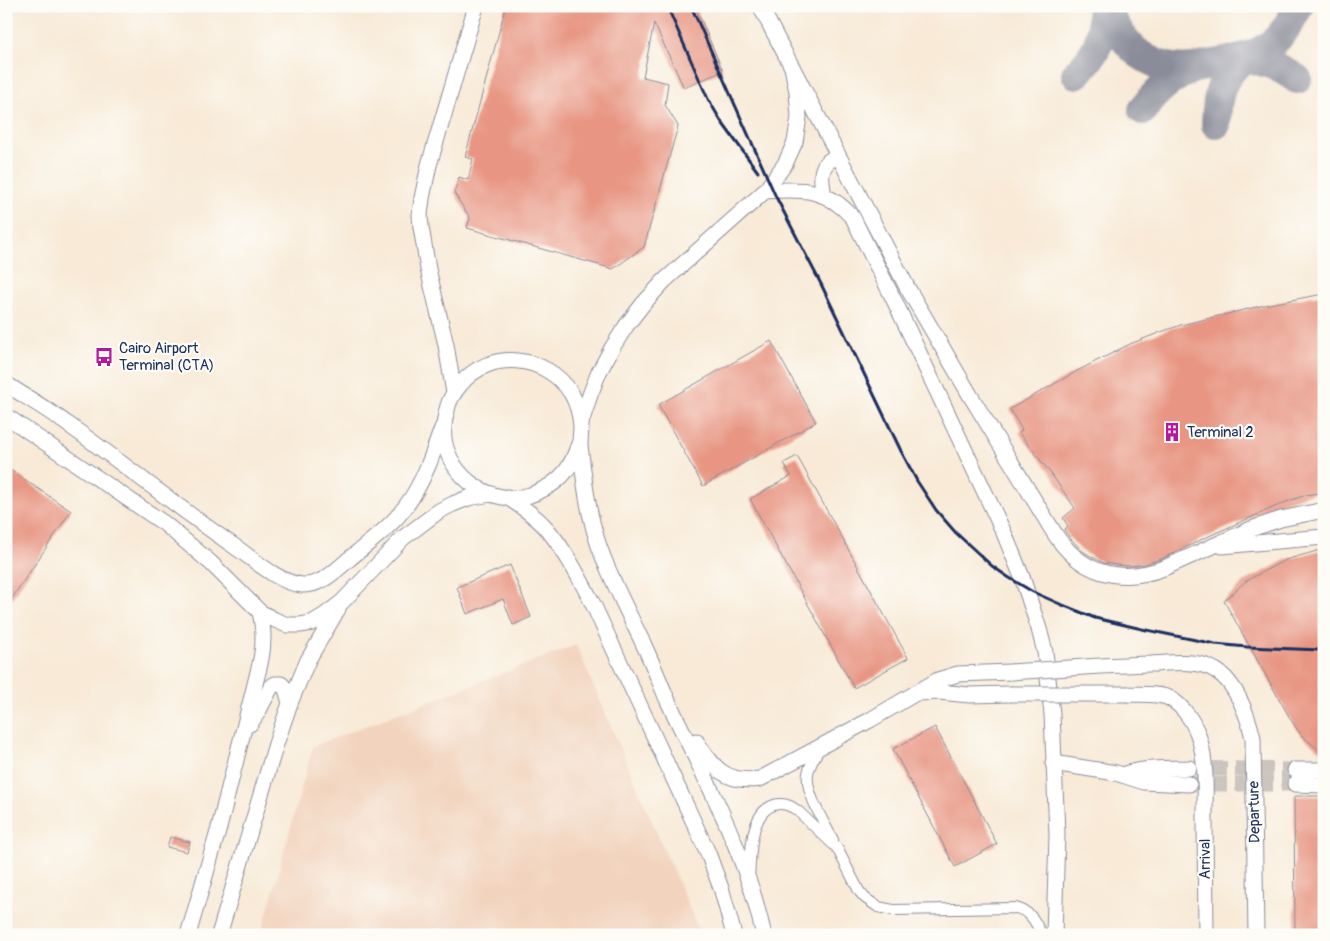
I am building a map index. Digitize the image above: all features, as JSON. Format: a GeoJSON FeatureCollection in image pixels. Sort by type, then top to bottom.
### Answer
{"type":"FeatureCollection","features":[{"type":"Feature","properties":{"kind":"main road"},"geometry":{"type":"LineString","coordinates":[[454,393],[446,345],[422,240],[420,215],[424,181],[476,6]]}},
{"type":"Feature","properties":{"kind":"main road"},"geometry":{"type":"LineString","coordinates":[[760,6],[907,287],[1010,462],[1066,550],[1084,564],[1105,573],[1128,576],[1150,573],[1251,529],[1281,519],[1324,510]]}},
{"type":"Feature","properties":{"kind":"main road"},"geometry":{"type":"LineString","coordinates":[[764,935],[749,880],[734,841],[600,550],[588,505],[580,441],[581,424],[590,395],[608,356],[642,304],[687,260],[766,191],[785,164],[795,142],[799,117],[798,98],[792,67]]}},
{"type":"Feature","properties":{"kind":"main road"},"geometry":{"type":"LineString","coordinates":[[824,195],[821,181],[822,170],[829,161],[838,156]]}},
{"type":"Feature","properties":{"kind":"main road"},"geometry":{"type":"LineString","coordinates":[[766,191],[812,191],[835,201],[853,218],[1012,552],[1039,629],[1045,652],[1052,714],[1057,834],[1054,935]]}},
{"type":"Feature","properties":{"kind":"main road"},"geometry":{"type":"LineString","coordinates":[[6,384],[66,423],[274,574],[292,583],[308,585],[329,576],[382,532],[406,506],[427,468],[449,402],[464,380],[476,370],[505,360],[521,360],[536,364],[550,371],[572,394],[581,424]]}},
{"type":"Feature","properties":{"kind":"main road"},"geometry":{"type":"LineString","coordinates":[[6,416],[165,524],[211,563],[260,612],[287,625],[300,626],[325,615],[342,602],[403,538],[430,517],[468,498],[491,494]]}},
{"type":"Feature","properties":{"kind":"main road"},"geometry":{"type":"LineString","coordinates":[[444,421],[444,440],[450,458],[460,474],[474,486],[491,494],[507,498],[522,506],[546,528],[571,564],[592,602],[708,854],[722,891],[734,935]]}},
{"type":"Feature","properties":{"kind":"main road"},"geometry":{"type":"LineString","coordinates":[[507,498],[524,497],[540,492],[554,483],[566,471],[575,457],[580,441]]}},
{"type":"Feature","properties":{"kind":"main road"},"geometry":{"type":"LineString","coordinates":[[1211,547],[1324,537]]}},
{"type":"Feature","properties":{"kind":"main road"},"geometry":{"type":"LineString","coordinates":[[219,935],[290,703],[308,660],[342,602]]}},
{"type":"Feature","properties":{"kind":"main road"},"geometry":{"type":"LineString","coordinates":[[188,935],[220,828],[262,652],[263,628],[260,612]]}},
{"type":"Feature","properties":{"kind":"main road","name":"Departure"},"geometry":{"type":"LineString","coordinates":[[676,718],[690,731],[708,760],[726,775],[738,780],[760,779],[928,685],[948,676],[1129,664],[1192,663],[1214,669],[1222,675],[1236,693],[1248,720],[1253,738],[1256,935]]}},
{"type":"Feature","properties":{"kind":"main road"},"geometry":{"type":"LineString","coordinates":[[244,730],[258,712],[271,687],[275,684],[281,684],[285,687],[290,703]]}},
{"type":"Feature","properties":{"kind":"main road","name":"Arrival"},"geometry":{"type":"LineString","coordinates":[[916,693],[940,692],[969,695],[1156,695],[1169,698],[1180,706],[1195,727],[1202,751],[1205,782],[1206,935]]}},
{"type":"Feature","properties":{"kind":"main road"},"geometry":{"type":"LineString","coordinates":[[1054,762],[1096,769],[1144,782],[1189,784]]}},
{"type":"Feature","properties":{"kind":"main road"},"geometry":{"type":"LineString","coordinates":[[1122,775],[1144,769],[1189,768]]}},
{"type":"Feature","properties":{"kind":"main road"},"geometry":{"type":"LineString","coordinates":[[1324,770],[1295,777],[1324,785]]}},
{"type":"Feature","properties":{"kind":"street"},"geometry":{"type":"LineString","coordinates":[[820,746],[808,773],[811,795],[859,891],[871,903],[878,907],[893,910],[1022,909],[1031,916],[1042,935]]}},
{"type":"Feature","properties":{"kind":"street"},"geometry":{"type":"LineString","coordinates":[[749,880],[755,826],[764,810],[770,806],[781,804],[793,807],[837,848]]}},
{"type":"Feature","properties":{"kind":"shaded area"},"geometry":{"type":"Polygon","coordinates":[[[576,645],[701,935],[261,935],[313,746],[576,645]]]}},
{"type":"Feature","properties":{"kind":"building"},"geometry":{"type":"Polygon","coordinates":[[[506,6],[695,6],[723,71],[684,88],[654,23],[643,77],[668,83],[665,105],[678,126],[644,247],[613,269],[467,228],[470,218],[454,193],[459,177],[468,180],[473,159],[465,157],[506,6]]]}},
{"type":"Feature","properties":{"kind":"building","name":"Terminal 2"},"geometry":{"type":"Polygon","coordinates":[[[1324,294],[1324,492],[1306,495],[1286,502],[1161,559],[1145,564],[1130,566],[1104,563],[1081,550],[1064,530],[1068,526],[1063,518],[1075,508],[1019,433],[1022,430],[1010,409],[1077,371],[1130,344],[1161,332],[1181,325],[1269,304],[1324,294]]]}},
{"type":"Feature","properties":{"kind":"building"},"geometry":{"type":"Polygon","coordinates":[[[771,341],[816,422],[703,486],[658,405],[771,341]]]}},
{"type":"Feature","properties":{"kind":"building"},"geometry":{"type":"Polygon","coordinates":[[[797,456],[908,658],[854,688],[750,499],[791,476],[784,463],[797,456]]]}},
{"type":"Feature","properties":{"kind":"building"},"geometry":{"type":"Polygon","coordinates":[[[6,467],[71,511],[6,607],[6,467]]]}},
{"type":"Feature","properties":{"kind":"building"},"geometry":{"type":"Polygon","coordinates":[[[1324,549],[1324,754],[1301,735],[1291,720],[1224,601],[1246,581],[1285,560],[1324,549]]]}},
{"type":"Feature","properties":{"kind":"building"},"geometry":{"type":"Polygon","coordinates":[[[510,565],[531,617],[513,625],[503,599],[467,614],[457,587],[510,565]]]}},
{"type":"Feature","properties":{"kind":"building"},"geometry":{"type":"Polygon","coordinates":[[[935,727],[997,844],[955,867],[893,749],[935,727]]]}},
{"type":"Feature","properties":{"kind":"building"},"geometry":{"type":"Polygon","coordinates":[[[1294,796],[1324,796],[1324,935],[1295,935],[1294,796]]]}},
{"type":"Feature","properties":{"kind":"building"},"geometry":{"type":"Polygon","coordinates":[[[170,837],[190,842],[187,852],[167,847],[170,837]]]}},
{"type":"Feature","properties":{"kind":"taxiway"},"geometry":{"type":"LineString","coordinates":[[1076,74],[1089,59],[1098,44],[1102,26],[1101,6]]}},
{"type":"Feature","properties":{"kind":"taxiway"},"geometry":{"type":"LineString","coordinates":[[1105,6],[1121,34],[1133,49],[1156,63],[1183,69],[1198,68],[1234,60],[1269,46],[1283,32],[1299,6]]}},
{"type":"Feature","properties":{"kind":"taxiway"},"geometry":{"type":"LineString","coordinates":[[1216,124],[1217,104],[1221,87],[1236,65],[1244,58],[1259,60],[1272,65],[1297,79]]}},
{"type":"Feature","properties":{"kind":"taxiway"},"geometry":{"type":"LineString","coordinates":[[1143,110],[1164,86],[1192,69]]}},
{"type":"Feature","properties":{"kind":"tunnel"},"geometry":{"type":"LineString","coordinates":[[1189,768],[1295,770]]}},
{"type":"Feature","properties":{"kind":"tunnel"},"geometry":{"type":"LineString","coordinates":[[1189,784],[1295,784]]}},
{"type":"Feature","properties":{"kind":"railway"},"geometry":{"type":"LineString","coordinates":[[667,6],[708,99],[721,121],[758,172]]}},
{"type":"Feature","properties":{"kind":"railway"},"geometry":{"type":"LineString","coordinates":[[691,6],[776,197],[821,284],[901,451],[917,481],[936,510],[956,533],[992,566],[1008,577],[1033,592],[1095,618],[1215,644],[1321,650]]}},
{"type":"Feature","properties":{"kind":"place","name":"Cairo Airport Terminal (CTA)"},"geometry":{"type":"Point","coordinates":[104,357]}},
{"type":"Feature","properties":{"kind":"place","name":"Terminal 2"},"geometry":{"type":"Point","coordinates":[1172,432]}}]}
